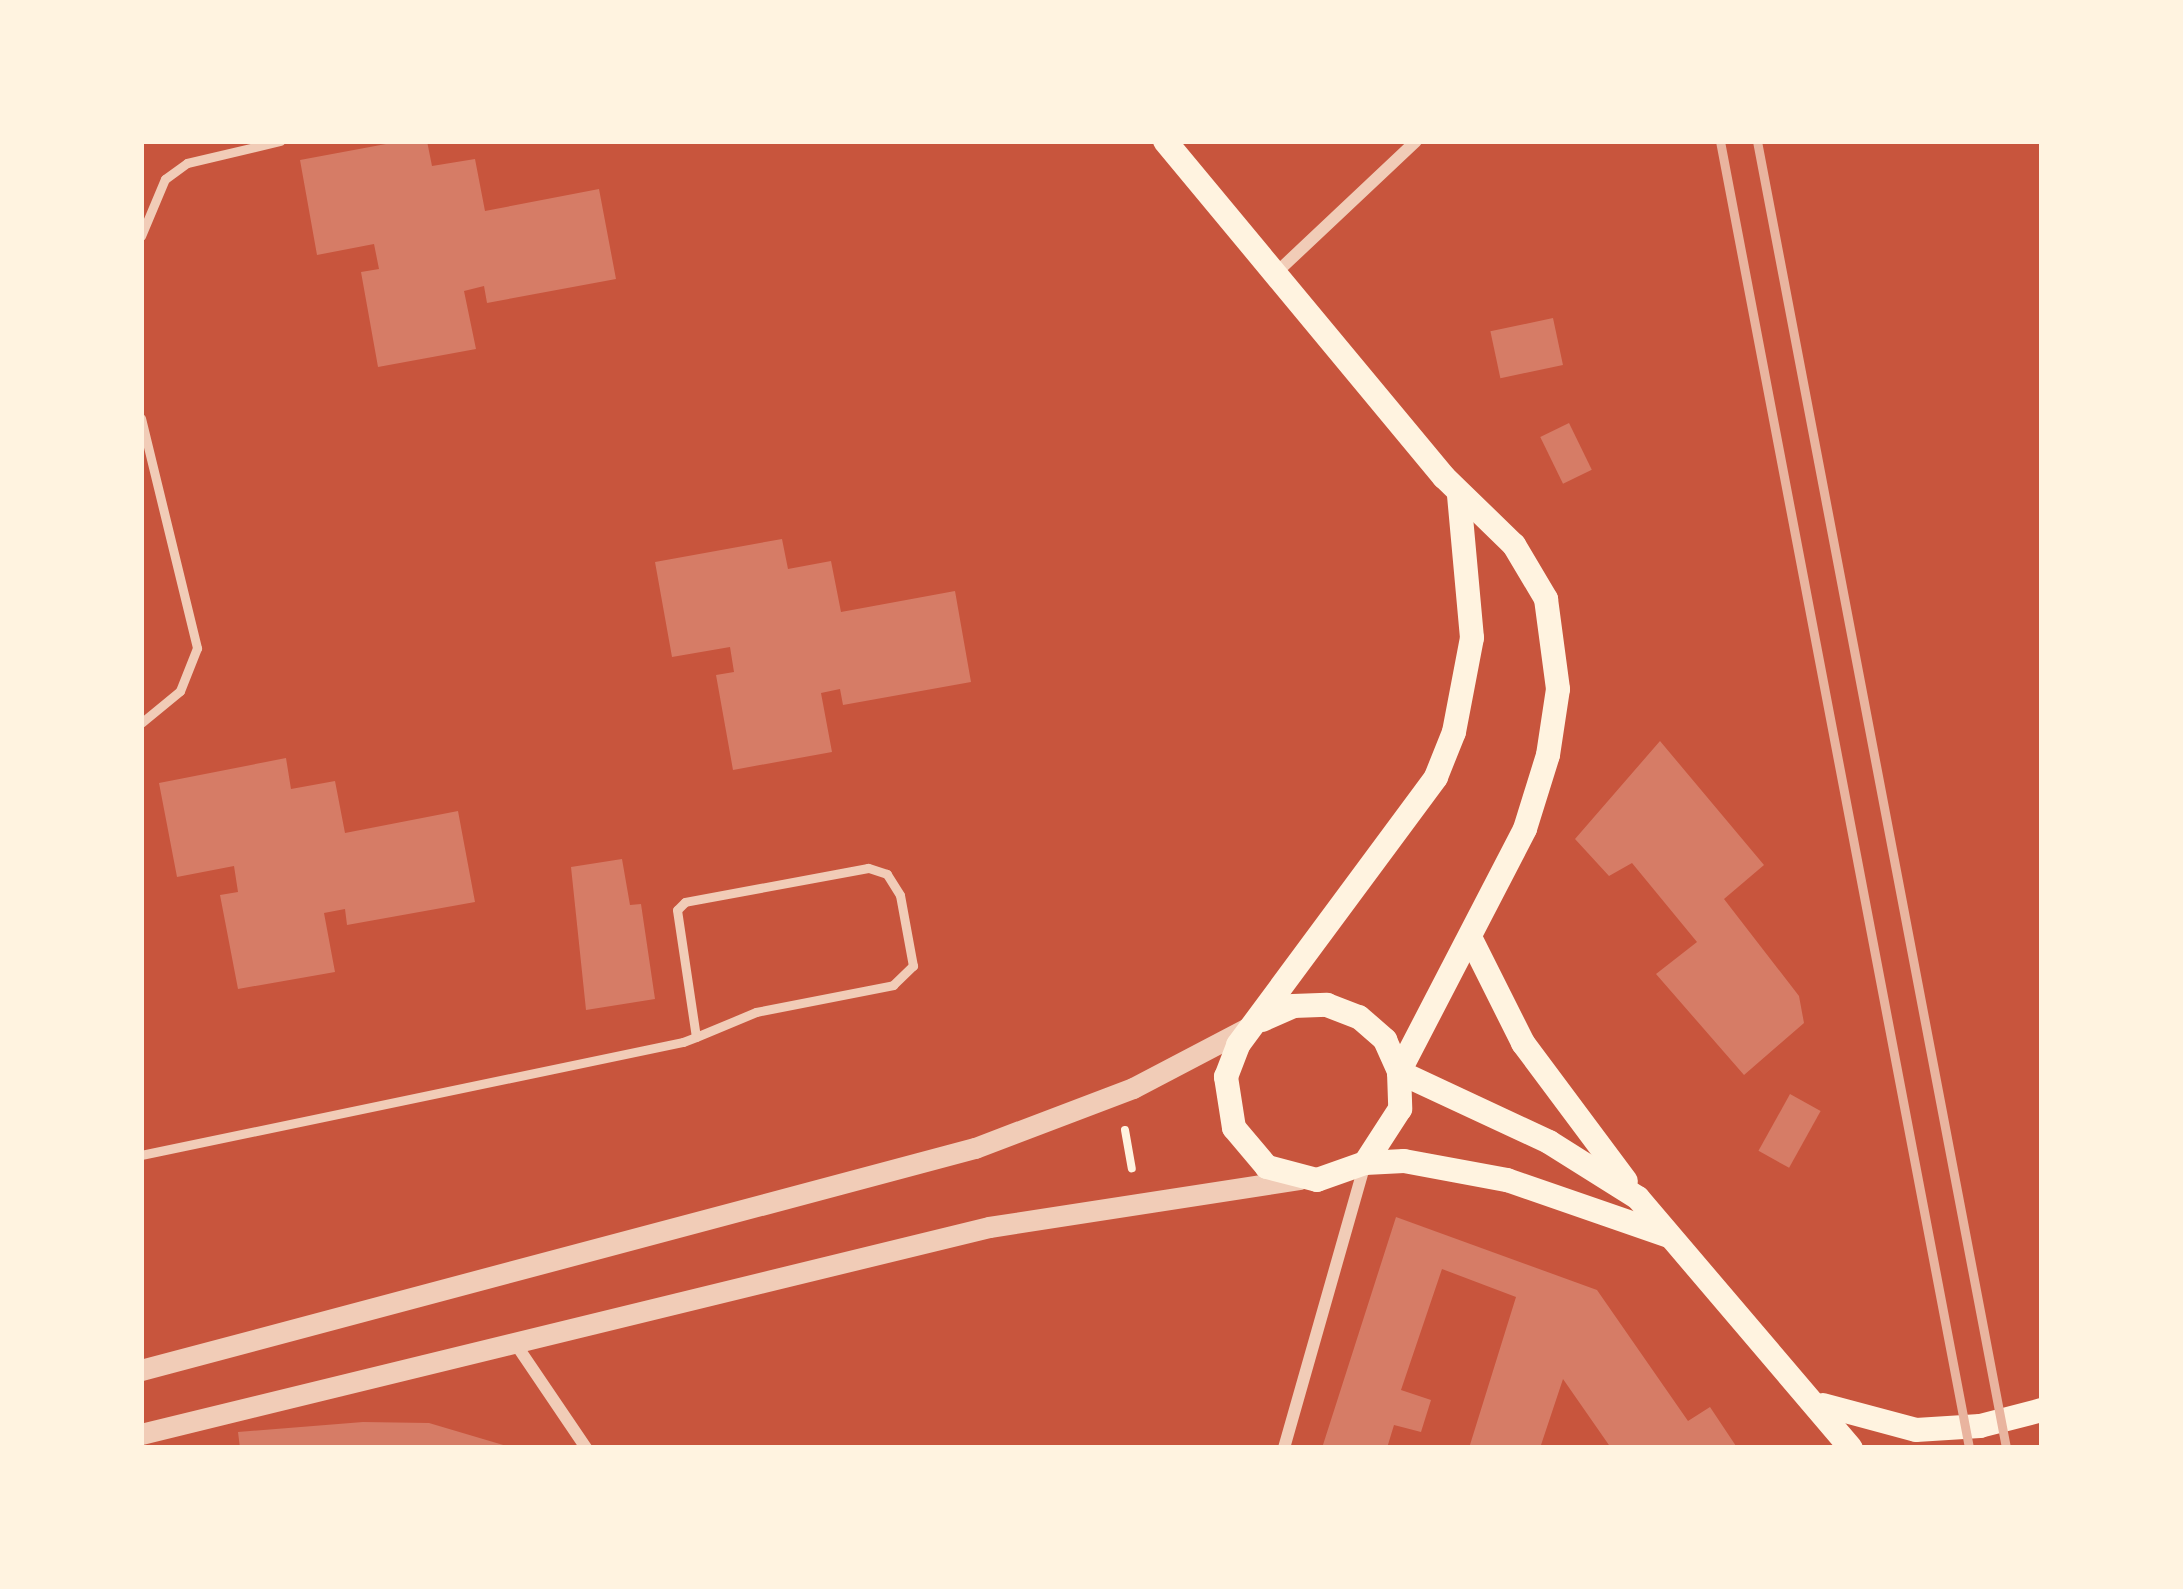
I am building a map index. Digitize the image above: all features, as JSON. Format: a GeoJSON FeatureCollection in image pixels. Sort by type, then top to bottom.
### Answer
{"type":"FeatureCollection","features":[{"type":"Feature","properties":{"kind":"main road"},"geometry":{"type":"LineString","coordinates":[[1165,141],[1459,494],[1514,545],[1546,599],[1558,688],[1525,829],[1399,1072]]}},
{"type":"Feature","properties":{"kind":"main road"},"geometry":{"type":"LineString","coordinates":[[1262,1020],[1310,1003],[1345,1009],[1373,1027],[1399,1072],[1400,1109],[1388,1138],[1365,1162],[1334,1177],[1300,1179],[1254,1156],[1228,1112],[1231,1061],[1436,777],[1454,731],[1472,638],[1459,494]]}},
{"type":"Feature","properties":{"kind":"main road"},"geometry":{"type":"LineString","coordinates":[[1470,938],[1523,1043],[1638,1198],[1821,1405],[1851,1448]]}},
{"type":"Feature","properties":{"kind":"main road"},"geometry":{"type":"LineString","coordinates":[[1399,1072],[1549,1142],[1638,1198]]}},
{"type":"Feature","properties":{"kind":"main road"},"geometry":{"type":"LineString","coordinates":[[1365,1162],[1508,1180],[1676,1239]]}},
{"type":"Feature","properties":{"kind":"main road"},"geometry":{"type":"LineString","coordinates":[[1821,1405],[1916,1430],[1981,1426],[2042,1410]]}},
{"type":"Feature","properties":{"kind":"street"},"geometry":{"type":"LineString","coordinates":[[1275,274],[1416,141]]}},
{"type":"Feature","properties":{"kind":"street"},"geometry":{"type":"LineString","coordinates":[[141,1370],[975,1148],[1133,1088],[1262,1020]]}},
{"type":"Feature","properties":{"kind":"street"},"geometry":{"type":"LineString","coordinates":[[1284,1448],[1365,1162]]}},
{"type":"Feature","properties":{"kind":"street"},"geometry":{"type":"LineString","coordinates":[[141,1434],[989,1227],[1300,1179]]}},
{"type":"Feature","properties":{"kind":"street"},"geometry":{"type":"LineString","coordinates":[[515,1342],[586,1448]]}},
{"type":"Feature","properties":{"kind":"lane"},"geometry":{"type":"LineString","coordinates":[[141,236],[155,195],[187,164],[280,141]]}},
{"type":"Feature","properties":{"kind":"lane"},"geometry":{"type":"LineString","coordinates":[[141,418],[197,648],[180,691],[141,723]]}},
{"type":"Feature","properties":{"kind":"lane"},"geometry":{"type":"LineString","coordinates":[[141,1155],[696,1037],[755,1012],[900,982],[913,966],[900,896],[887,874],[868,868],[685,902],[677,910],[696,1037]]}},
{"type":"Feature","properties":{"kind":"path"},"geometry":{"type":"LineString","coordinates":[[1124,1123],[1132,1168]]}},
{"type":"Feature","properties":{"kind":"building"},"geometry":{"type":"Polygon","coordinates":[[[402,141],[427,141],[432,166],[475,159],[485,211],[599,189],[616,279],[487,303],[484,286],[464,291],[476,349],[378,367],[361,272],[379,269],[374,244],[317,255],[300,160],[402,141]]]}},
{"type":"Feature","properties":{"kind":"building"},"geometry":{"type":"Polygon","coordinates":[[[1553,318],[1563,365],[1500,378],[1490,331],[1553,318]]]}},
{"type":"Feature","properties":{"kind":"building"},"geometry":{"type":"Polygon","coordinates":[[[1569,423],[1592,470],[1563,484],[1540,437],[1569,423]]]}},
{"type":"Feature","properties":{"kind":"building"},"geometry":{"type":"Polygon","coordinates":[[[782,539],[788,569],[831,561],[841,612],[955,591],[971,682],[843,705],[840,689],[821,693],[832,752],[733,770],[716,675],[734,672],[730,647],[672,657],[655,562],[782,539]]]}},
{"type":"Feature","properties":{"kind":"building"},"geometry":{"type":"Polygon","coordinates":[[[1660,741],[1764,865],[1724,899],[1799,996],[1804,1023],[1744,1075],[1656,974],[1697,942],[1632,863],[1609,876],[1575,839],[1660,741]]]}},
{"type":"Feature","properties":{"kind":"building"},"geometry":{"type":"Polygon","coordinates":[[[286,758],[291,789],[335,781],[345,833],[458,811],[475,902],[347,925],[345,909],[324,913],[335,972],[238,989],[220,895],[238,892],[234,866],[177,877],[159,783],[286,758]]]}},
{"type":"Feature","properties":{"kind":"building"},"geometry":{"type":"Polygon","coordinates":[[[622,859],[630,905],[641,904],[655,999],[586,1010],[571,867],[622,859]]]}},
{"type":"Feature","properties":{"kind":"building"},"geometry":{"type":"Polygon","coordinates":[[[1790,1094],[1821,1111],[1789,1168],[1758,1151],[1790,1094]]]}},
{"type":"Feature","properties":{"kind":"building"},"geometry":{"type":"Polygon","coordinates":[[[1396,1217],[1597,1290],[1688,1421],[1710,1407],[1736,1446],[1611,1448],[1563,1379],[1540,1448],[1469,1448],[1516,1297],[1442,1269],[1401,1390],[1431,1400],[1421,1432],[1394,1425],[1387,1448],[1322,1448],[1396,1217]]]}},
{"type":"Feature","properties":{"kind":"building"},"geometry":{"type":"Polygon","coordinates":[[[363,1422],[429,1423],[513,1448],[240,1448],[238,1432],[363,1422]]]}},
{"type":"Feature","properties":{"kind":"railway"},"geometry":{"type":"LineString","coordinates":[[1720,141],[1969,1448]]}},
{"type":"Feature","properties":{"kind":"railway"},"geometry":{"type":"LineString","coordinates":[[1757,141],[2006,1448]]}}]}
